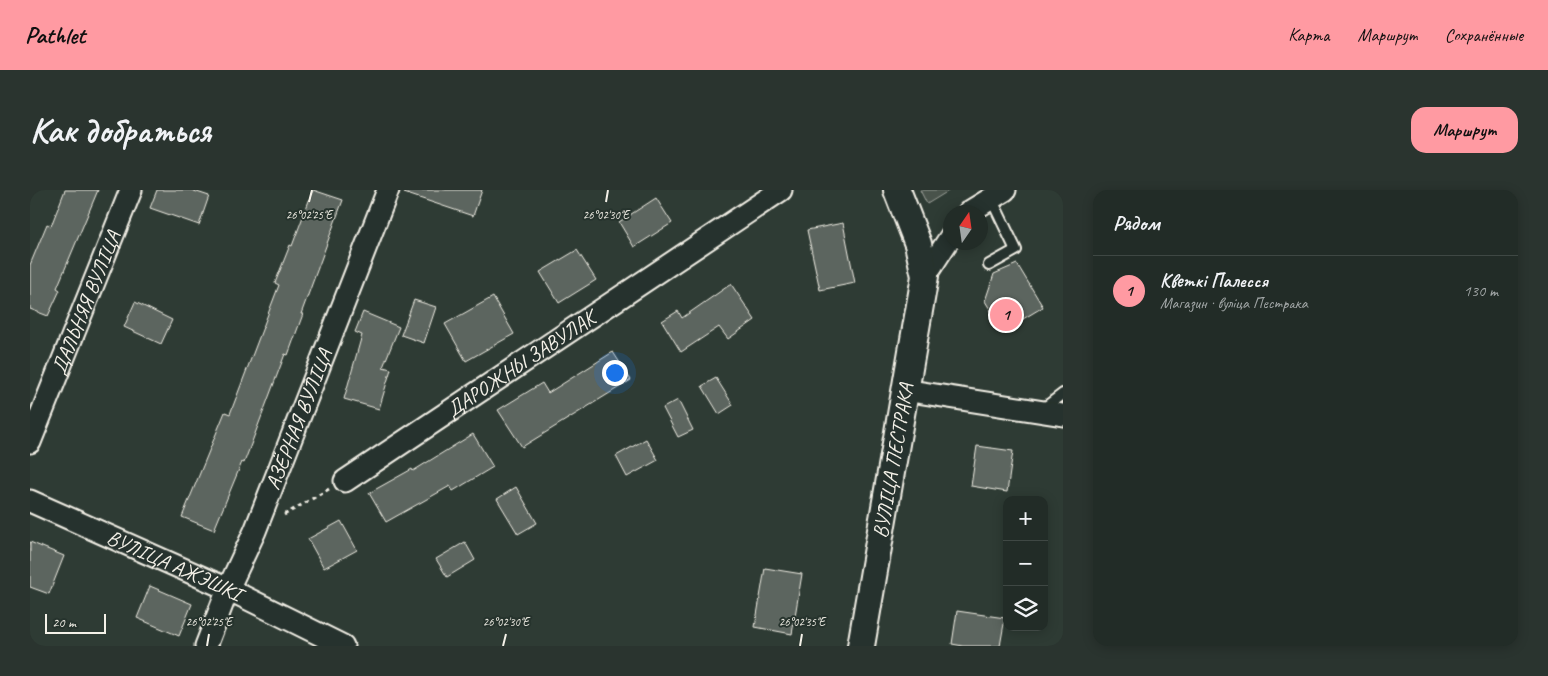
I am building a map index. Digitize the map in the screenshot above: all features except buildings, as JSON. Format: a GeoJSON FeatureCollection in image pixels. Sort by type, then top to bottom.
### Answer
{"type":"FeatureCollection","features":[{"type":"Feature","properties":{"kind":"street","name":"ДАЛЬНЯЯ ВУЛІЦА"},"geometry":{"type":"LineString","coordinates":[[30,442],[131,190]]}},
{"type":"Feature","properties":{"kind":"street","name":"АЗЁРНАЯ ВУЛІЦА"},"geometry":{"type":"LineString","coordinates":[[206,646],[228,589],[255,531],[388,190]]}},
{"type":"Feature","properties":{"kind":"street","name":"ДАРОЖНЫ ЗАВУЛАК"},"geometry":{"type":"LineString","coordinates":[[344,480],[781,190]]}},
{"type":"Feature","properties":{"kind":"street"},"geometry":{"type":"LineString","coordinates":[[897,190],[918,244],[925,276]]}},
{"type":"Feature","properties":{"kind":"street"},"geometry":{"type":"LineString","coordinates":[[980,205],[998,194]]}},
{"type":"Feature","properties":{"kind":"street"},"geometry":{"type":"LineString","coordinates":[[925,276],[943,247]]}},
{"type":"Feature","properties":{"kind":"street","name":"ВУЛІЦА ПЕСТРАКА"},"geometry":{"type":"LineString","coordinates":[[861,646],[925,276]]}},
{"type":"Feature","properties":{"kind":"street"},"geometry":{"type":"LineString","coordinates":[[904,390],[1063,415]]}},
{"type":"Feature","properties":{"kind":"street","name":"ВУЛІЦА АЖЭШКІ"},"geometry":{"type":"LineString","coordinates":[[30,501],[228,589],[344,646]]}},
{"type":"Feature","properties":{"kind":"lane"},"geometry":{"type":"LineString","coordinates":[[989,265],[1016,250],[998,194]]}},
{"type":"Feature","properties":{"kind":"lane"},"geometry":{"type":"LineString","coordinates":[[1040,412],[1063,394]]}},
{"type":"Feature","properties":{"kind":"path"},"geometry":{"type":"LineString","coordinates":[[255,531],[344,480]]}},
{"type":"Feature","properties":{"kind":"shaded area"},"geometry":{"type":"Polygon","coordinates":[[[920,190],[950,190],[927,204],[920,190]]]}},
{"type":"Feature","properties":{"kind":"place","name":"Кветкі Палесся"},"geometry":{"type":"Point","coordinates":[1006,315]}}]}
